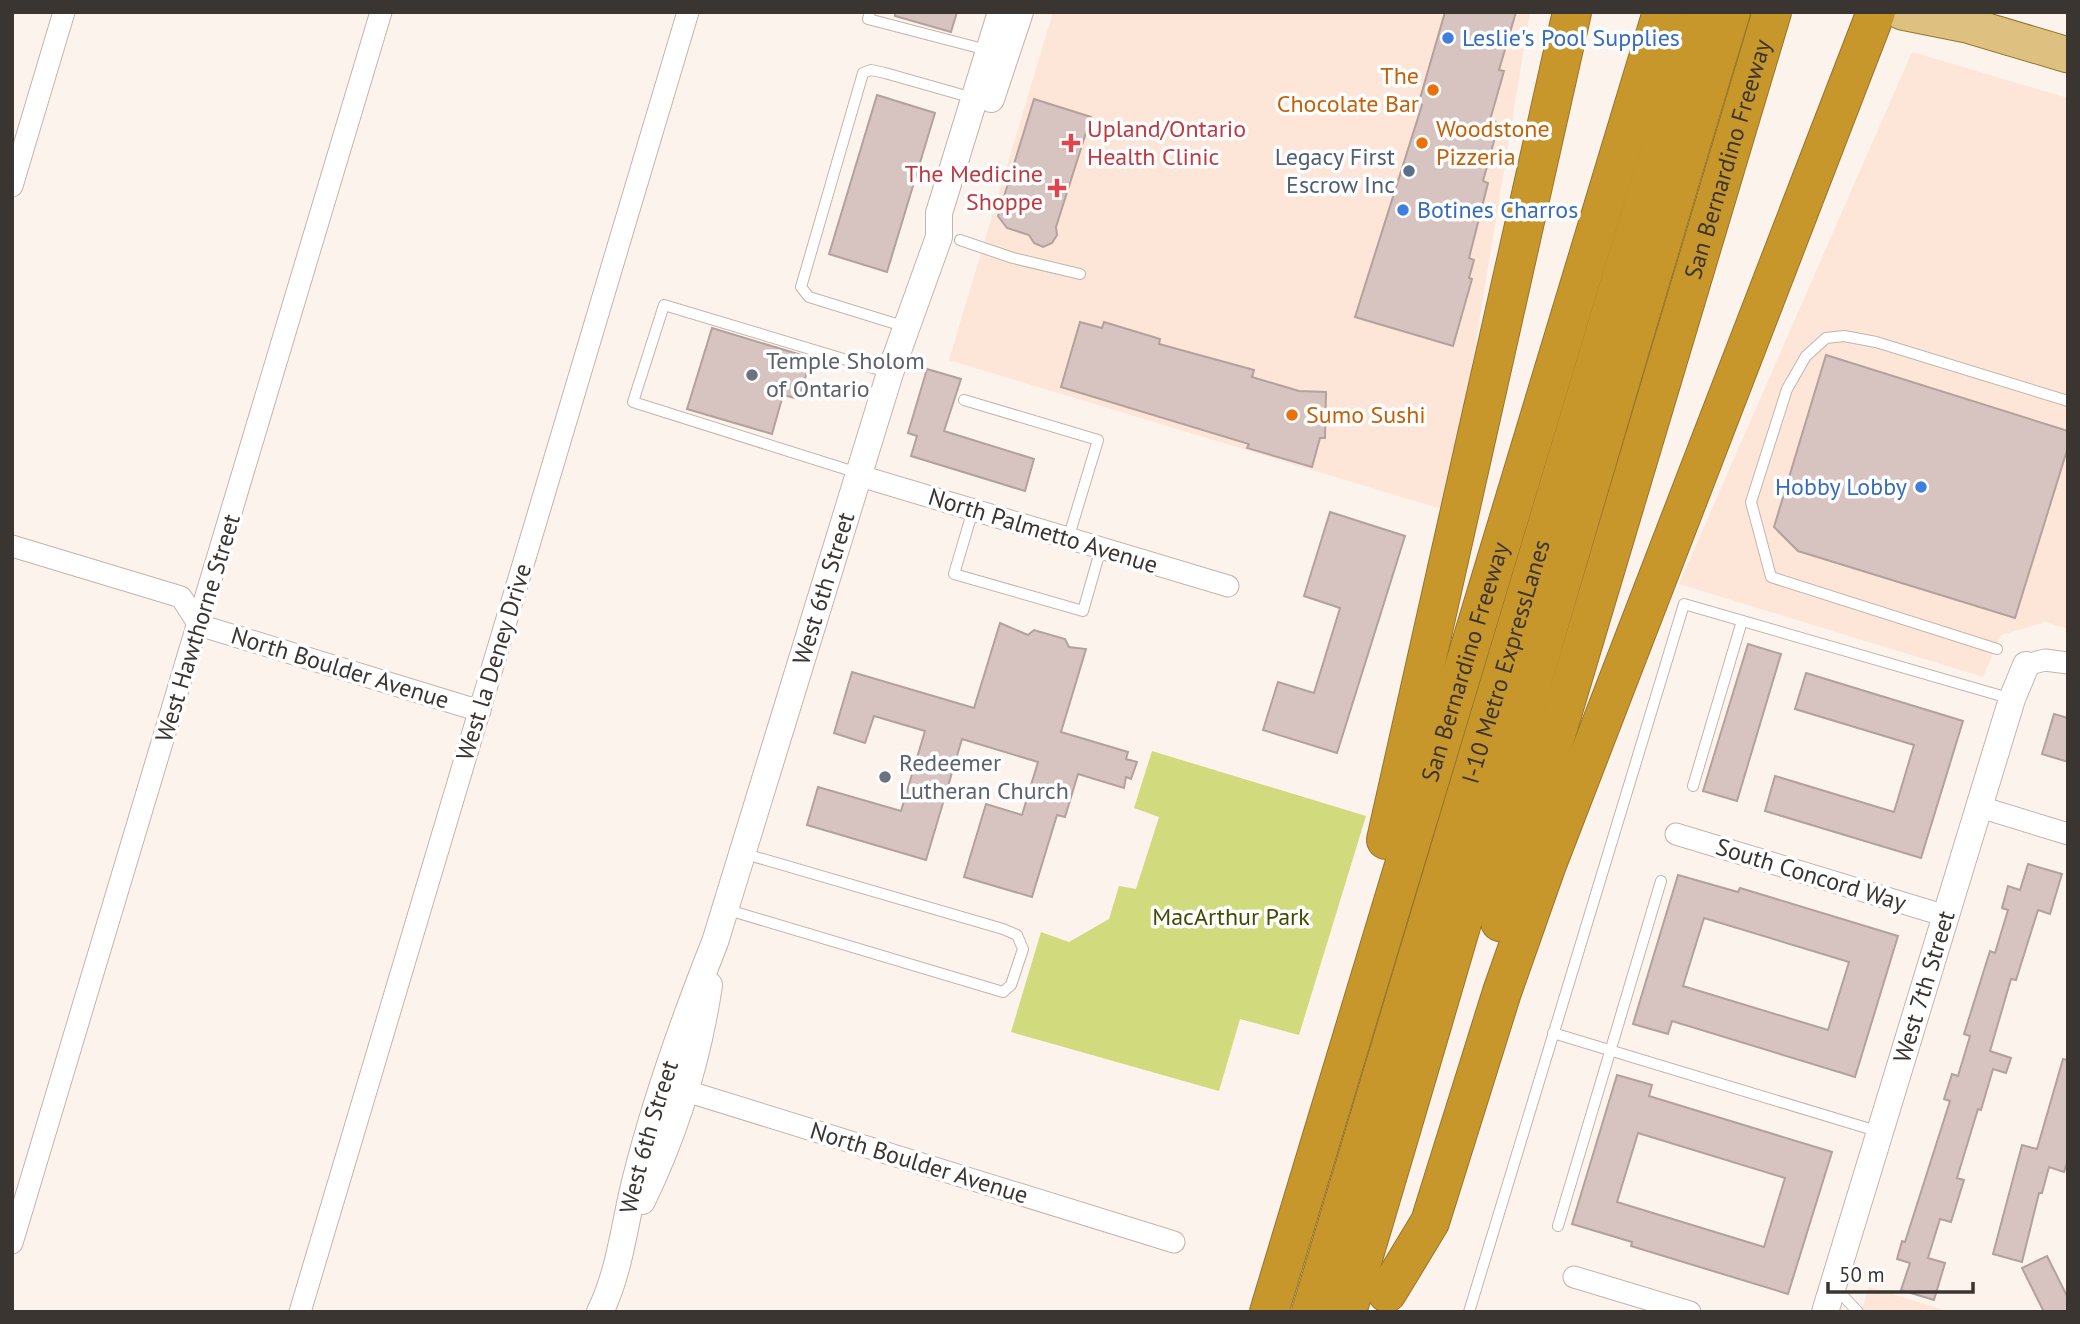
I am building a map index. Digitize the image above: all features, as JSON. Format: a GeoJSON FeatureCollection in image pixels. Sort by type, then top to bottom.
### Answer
{"type":"FeatureCollection","features":[{"type":"Feature","properties":{"kind":"highway","name":"San Bernardino Freeway"},"geometry":{"type":"LineString","coordinates":[[1269,1312],[1331,1100],[1579,296],[1662,12]]}},
{"type":"Feature","properties":{"kind":"highway","name":"I-10 Metro ExpressLanes"},"geometry":{"type":"LineString","coordinates":[[1311,1312],[1701,12]]}},
{"type":"Feature","properties":{"kind":"highway","name":"I-10 Metro ExpressLanes"},"geometry":{"type":"LineString","coordinates":[[1347,1312],[1646,291],[1731,12]]}},
{"type":"Feature","properties":{"kind":"highway"},"geometry":{"type":"LineString","coordinates":[[1384,1302],[1430,1222],[1502,992],[1546,866],[1876,12]]}},
{"type":"Feature","properties":{"kind":"highway"},"geometry":{"type":"LineString","coordinates":[[1331,1100],[1327,1043],[1383,855],[1571,14]]}},
{"type":"Feature","properties":{"kind":"highway","name":"San Bernardino Freeway"},"geometry":{"type":"LineString","coordinates":[[1384,1302],[1571,693],[1771,15]]}},
{"type":"Feature","properties":{"kind":"highway"},"geometry":{"type":"LineString","coordinates":[[1458,820],[1579,296]]}},
{"type":"Feature","properties":{"kind":"highway"},"geometry":{"type":"LineString","coordinates":[[1465,916],[1571,693]]}},
{"type":"Feature","properties":{"kind":"main road"},"geometry":{"type":"LineString","coordinates":[[1902,12],[1967,25],[2068,55]]}},
{"type":"Feature","properties":{"kind":"street"},"geometry":{"type":"LineString","coordinates":[[12,186],[64,12]]}},
{"type":"Feature","properties":{"kind":"street","name":"West Hawthorne Street"},"geometry":{"type":"LineString","coordinates":[[12,1243],[382,12]]}},
{"type":"Feature","properties":{"kind":"street","name":"West la Deney Drive"},"geometry":{"type":"LineString","coordinates":[[300,1312],[688,12]]}},
{"type":"Feature","properties":{"kind":"street","name":"West 6th Street"},"geometry":{"type":"LineString","coordinates":[[950,238],[939,213],[1001,12]]}},
{"type":"Feature","properties":{"kind":"street","name":"West 6th Street"},"geometry":{"type":"LineString","coordinates":[[606,1306],[620,1254],[668,1148],[674,1087],[703,1024],[715,942],[890,373],[906,327],[950,238],[1020,12]]}},
{"type":"Feature","properties":{"kind":"street","name":"North Palmetto Avenue"},"geometry":{"type":"LineString","coordinates":[[858,474],[1228,586]]}},
{"type":"Feature","properties":{"kind":"street","name":"North Boulder Avenue"},"geometry":{"type":"LineString","coordinates":[[12,546],[181,597],[199,625],[480,711]]}},
{"type":"Feature","properties":{"kind":"street"},"geometry":{"type":"LineString","coordinates":[[2026,665],[2045,660],[2068,663]]}},
{"type":"Feature","properties":{"kind":"street","name":"West 7th Street"},"geometry":{"type":"LineString","coordinates":[[1825,1312],[2012,699],[2026,665]]}},
{"type":"Feature","properties":{"kind":"street"},"geometry":{"type":"LineString","coordinates":[[1980,807],[2068,834]]}},
{"type":"Feature","properties":{"kind":"street","name":"South Concord Way"},"geometry":{"type":"LineString","coordinates":[[1676,834],[1946,916]]}},
{"type":"Feature","properties":{"kind":"street","name":"North Boulder Avenue"},"geometry":{"type":"LineString","coordinates":[[674,1087],[1174,1241]]}},
{"type":"Feature","properties":{"kind":"street"},"geometry":{"type":"LineString","coordinates":[[1574,1277],[1690,1312]]}},
{"type":"Feature","properties":{"kind":"lane"},"geometry":{"type":"LineString","coordinates":[[870,12],[868,19],[989,50]]}},
{"type":"Feature","properties":{"kind":"lane"},"geometry":{"type":"LineString","coordinates":[[906,327],[809,298],[802,287],[863,73],[871,70],[885,73],[974,99]]}},
{"type":"Feature","properties":{"kind":"lane"},"geometry":{"type":"LineString","coordinates":[[950,238],[1013,258],[1080,274]]}},
{"type":"Feature","properties":{"kind":"lane"},"geometry":{"type":"LineString","coordinates":[[858,474],[633,402],[664,305],[890,373]]}},
{"type":"Feature","properties":{"kind":"lane"},"geometry":{"type":"LineString","coordinates":[[1997,649],[1771,577],[1751,502],[1787,389],[1806,356],[1826,338],[1844,336],[1876,342],[2068,401]]}},
{"type":"Feature","properties":{"kind":"lane"},"geometry":{"type":"LineString","coordinates":[[964,400],[1098,440],[1069,538]]}},
{"type":"Feature","properties":{"kind":"lane"},"geometry":{"type":"LineString","coordinates":[[973,510],[954,574],[1083,611],[1101,548]]}},
{"type":"Feature","properties":{"kind":"lane"},"geometry":{"type":"LineString","coordinates":[[1469,1312],[1684,604],[2012,699]]}},
{"type":"Feature","properties":{"kind":"lane"},"geometry":{"type":"LineString","coordinates":[[1693,786],[1742,621]]}},
{"type":"Feature","properties":{"kind":"lane"},"geometry":{"type":"LineString","coordinates":[[726,909],[1003,992],[1012,985],[1023,949],[1017,935],[1003,929],[742,853]]}},
{"type":"Feature","properties":{"kind":"lane"},"geometry":{"type":"LineString","coordinates":[[1558,1226],[1661,881]]}},
{"type":"Feature","properties":{"kind":"lane"},"geometry":{"type":"LineString","coordinates":[[1553,1033],[1881,1132]]}},
{"type":"Feature","properties":{"kind":"lane"},"geometry":{"type":"LineString","coordinates":[[1833,1285],[1858,1312]]}},
{"type":"Feature","properties":{"kind":"shaded area"},"geometry":{"type":"Polygon","coordinates":[[[1053,12],[1530,12],[1448,511],[949,360],[1053,12]]]}},
{"type":"Feature","properties":{"kind":"shaded area"},"geometry":{"type":"Polygon","coordinates":[[[1912,52],[2068,98],[2068,629],[2046,622],[2001,635],[1983,677],[1679,584],[1912,52]]]}},
{"type":"Feature","properties":{"kind":"shaded area"},"geometry":{"type":"Polygon","coordinates":[[[1869,1287],[1951,1312],[1861,1312],[1869,1287]]]}},
{"type":"Feature","properties":{"kind":"green space","name":"MacArthur Park"},"geometry":{"type":"Polygon","coordinates":[[[1152,751],[1366,816],[1299,1035],[1240,1019],[1219,1091],[1011,1032],[1041,932],[1069,942],[1109,919],[1119,886],[1136,889],[1159,817],[1134,808],[1152,751]]]}},
{"type":"Feature","properties":{"kind":"building"},"geometry":{"type":"Polygon","coordinates":[[[895,12],[957,12],[951,32],[895,16],[895,12]]]}},
{"type":"Feature","properties":{"kind":"building"},"geometry":{"type":"Polygon","coordinates":[[[1445,12],[1516,12],[1499,70],[1504,71],[1490,120],[1499,123],[1483,181],[1488,183],[1469,258],[1474,260],[1469,278],[1472,279],[1453,346],[1355,317],[1422,105],[1419,102],[1445,12]]]}},
{"type":"Feature","properties":{"kind":"building"},"geometry":{"type":"Polygon","coordinates":[[[877,95],[935,113],[887,272],[829,254],[877,95]]]}},
{"type":"Feature","properties":{"kind":"building"},"geometry":{"type":"Polygon","coordinates":[[[1034,99],[1091,117],[1056,227],[1057,235],[1052,243],[1043,247],[1034,243],[1029,235],[1007,228],[998,216],[1034,99]]]}},
{"type":"Feature","properties":{"kind":"building"},"geometry":{"type":"Polygon","coordinates":[[[1080,322],[1102,328],[1104,322],[1160,339],[1159,344],[1254,370],[1252,377],[1299,391],[1326,392],[1325,438],[1320,438],[1312,467],[1247,448],[1249,444],[1061,387],[1080,322]]]}},
{"type":"Feature","properties":{"kind":"building","name":"Temple Sholom of Ontario"},"geometry":{"type":"Polygon","coordinates":[[[712,328],[811,358],[799,399],[783,395],[772,434],[687,409],[712,328]]]}},
{"type":"Feature","properties":{"kind":"building","name":"Hobby Lobby"},"geometry":{"type":"Polygon","coordinates":[[[1826,355],[2068,431],[2068,447],[2015,618],[1798,551],[1774,527],[1826,355]]]}},
{"type":"Feature","properties":{"kind":"building"},"geometry":{"type":"Polygon","coordinates":[[[927,369],[961,379],[944,431],[1034,459],[1025,491],[911,456],[917,436],[908,433],[927,369]]]}},
{"type":"Feature","properties":{"kind":"building"},"geometry":{"type":"Polygon","coordinates":[[[1330,512],[1405,536],[1337,753],[1263,730],[1278,682],[1314,693],[1340,608],[1304,596],[1330,512]]]}},
{"type":"Feature","properties":{"kind":"building"},"geometry":{"type":"Polygon","coordinates":[[[1000,623],[1028,635],[1034,630],[1065,639],[1069,647],[1086,649],[1061,732],[1128,752],[1126,759],[1137,762],[1131,779],[1126,777],[1124,788],[1078,774],[1065,817],[1057,815],[1032,897],[964,877],[986,804],[1022,815],[1038,762],[962,739],[926,860],[807,825],[818,787],[901,811],[925,731],[874,716],[865,743],[834,733],[852,672],[974,708],[1000,623]]]}},
{"type":"Feature","properties":{"kind":"building"},"geometry":{"type":"Polygon","coordinates":[[[1748,644],[1781,654],[1737,801],[1703,791],[1748,644]]]}},
{"type":"Feature","properties":{"kind":"building"},"geometry":{"type":"Polygon","coordinates":[[[1806,673],[1963,721],[1921,858],[1765,811],[1775,776],[1894,812],[1914,745],[1795,709],[1806,673]]]}},
{"type":"Feature","properties":{"kind":"building"},"geometry":{"type":"Polygon","coordinates":[[[2054,714],[2068,718],[2068,762],[2042,754],[2054,714]]]}},
{"type":"Feature","properties":{"kind":"building"},"geometry":{"type":"Polygon","coordinates":[[[2028,864],[2062,874],[2050,914],[2038,910],[2016,980],[2011,979],[1990,1051],[2011,1058],[2006,1073],[1993,1069],[1957,1178],[1964,1180],[1951,1222],[1940,1219],[1928,1258],[1945,1263],[1934,1300],[1901,1290],[1910,1263],[1897,1259],[1902,1241],[1905,1242],[1950,1101],[1944,1099],[1952,1074],[1958,1076],[1970,1036],[1964,1034],[1990,951],[1995,953],[2008,910],[2002,908],[2008,886],[2020,890],[2028,864]]]}},
{"type":"Feature","properties":{"kind":"building"},"geometry":{"type":"Polygon","coordinates":[[[1678,875],[1738,892],[1740,888],[1898,936],[1855,1077],[1672,1021],[1668,1034],[1633,1024],[1678,875]],[[1704,918],[1683,986],[1828,1030],[1849,962],[1704,918]]]}},
{"type":"Feature","properties":{"kind":"building"},"geometry":{"type":"Polygon","coordinates":[[[2063,1059],[2068,1060],[2068,1159],[2064,1172],[2049,1167],[2042,1193],[2039,1193],[2022,1262],[1993,1254],[2022,1145],[2037,1149],[2063,1059]]]}},
{"type":"Feature","properties":{"kind":"building"},"geometry":{"type":"Polygon","coordinates":[[[1617,1075],[1652,1085],[1649,1096],[1832,1152],[1788,1294],[1631,1246],[1632,1242],[1572,1224],[1617,1075]],[[1638,1133],[1617,1202],[1764,1247],[1785,1178],[1638,1133]]]}},
{"type":"Feature","properties":{"kind":"building"},"geometry":{"type":"Polygon","coordinates":[[[2047,1256],[2068,1298],[2068,1312],[2044,1312],[2022,1268],[2047,1256]]]}},
{"type":"Feature","properties":{"kind":"place","name":"Leslie's Pool Supplies"},"geometry":{"type":"Point","coordinates":[1448,38]}},
{"type":"Feature","properties":{"kind":"place","name":"The Chocolate Bar"},"geometry":{"type":"Point","coordinates":[1433,90]}},
{"type":"Feature","properties":{"kind":"place","name":"Upland/Ontario Health Clinic"},"geometry":{"type":"Point","coordinates":[1071,143]}},
{"type":"Feature","properties":{"kind":"place","name":"Woodstone Pizzeria"},"geometry":{"type":"Point","coordinates":[1422,143]}},
{"type":"Feature","properties":{"kind":"place","name":"Legacy First Escrow Inc"},"geometry":{"type":"Point","coordinates":[1409,171]}},
{"type":"Feature","properties":{"kind":"place","name":"The Medicine Shoppe"},"geometry":{"type":"Point","coordinates":[1057,188]}},
{"type":"Feature","properties":{"kind":"place","name":"Botines Charros"},"geometry":{"type":"Point","coordinates":[1403,210]}},
{"type":"Feature","properties":{"kind":"place","name":"Temple Sholom of Ontario"},"geometry":{"type":"Point","coordinates":[752,375]}},
{"type":"Feature","properties":{"kind":"place","name":"Sumo Sushi"},"geometry":{"type":"Point","coordinates":[1292,415]}},
{"type":"Feature","properties":{"kind":"place","name":"Hobby Lobby"},"geometry":{"type":"Point","coordinates":[1921,487]}},
{"type":"Feature","properties":{"kind":"place","name":"Redeemer Lutheran Church"},"geometry":{"type":"Point","coordinates":[885,777]}}]}
